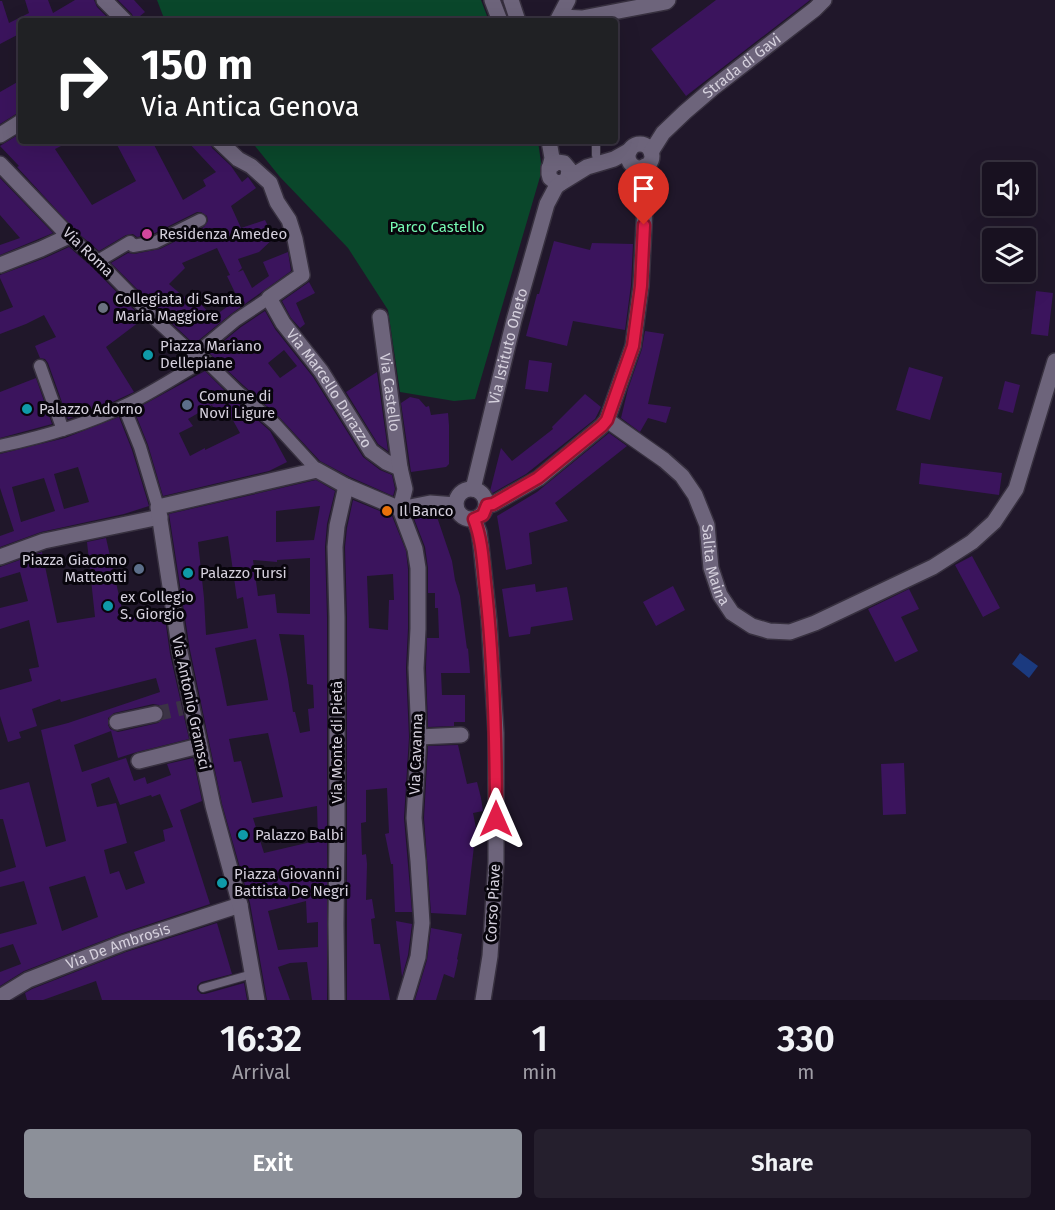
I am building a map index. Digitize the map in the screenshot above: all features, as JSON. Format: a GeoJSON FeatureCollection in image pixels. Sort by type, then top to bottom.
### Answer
{"type":"FeatureCollection","features":[{"type":"Feature","properties":{"kind":"street"},"geometry":{"type":"LineString","coordinates":[[104,0],[122,18]]}},
{"type":"Feature","properties":{"kind":"street"},"geometry":{"type":"LineString","coordinates":[[492,0],[499,18]]}},
{"type":"Feature","properties":{"kind":"street"},"geometry":{"type":"LineString","coordinates":[[511,0],[517,18]]}},
{"type":"Feature","properties":{"kind":"street"},"geometry":{"type":"LineString","coordinates":[[562,18],[568,0]]}},
{"type":"Feature","properties":{"kind":"street"},"geometry":{"type":"LineString","coordinates":[[582,18],[668,0]]}},
{"type":"Feature","properties":{"kind":"street","name":"Strada di Gavi"},"geometry":{"type":"LineString","coordinates":[[639,155],[713,88],[824,0]]}},
{"type":"Feature","properties":{"kind":"street"},"geometry":{"type":"LineString","coordinates":[[0,135],[18,124]]}},
{"type":"Feature","properties":{"kind":"street"},"geometry":{"type":"LineString","coordinates":[[0,446],[63,430],[124,407],[199,358],[236,320],[302,275],[289,220],[277,202],[270,183],[222,144]]}},
{"type":"Feature","properties":{"kind":"street"},"geometry":{"type":"LineString","coordinates":[[487,505],[493,504],[538,478],[602,426],[607,420],[633,346],[641,286],[646,185],[639,155],[600,163],[574,164],[560,172],[554,147],[551,144]]}},
{"type":"Feature","properties":{"kind":"street","name":"Via Roma"},"geometry":{"type":"LineString","coordinates":[[1,167],[157,321],[275,424],[317,470]]}},
{"type":"Feature","properties":{"kind":"street","name":"Via Istituto Oneto"},"geometry":{"type":"LineString","coordinates":[[473,489],[514,320],[546,204],[556,187],[560,172]]}},
{"type":"Feature","properties":{"kind":"street"},"geometry":{"type":"LineString","coordinates":[[98,261],[130,242],[133,246],[156,242],[200,220]]}},
{"type":"Feature","properties":{"kind":"street"},"geometry":{"type":"LineString","coordinates":[[0,265],[69,236]]}},
{"type":"Feature","properties":{"kind":"street","name":"Via Marcello Durazzo"},"geometry":{"type":"LineString","coordinates":[[269,297],[283,323],[321,371],[371,451],[386,462],[400,468]]}},
{"type":"Feature","properties":{"kind":"street","name":"Via Castello"},"geometry":{"type":"LineString","coordinates":[[380,317],[400,468],[405,489],[400,509]]}},
{"type":"Feature","properties":{"kind":"street","name":"Salita Maina"},"geometry":{"type":"LineString","coordinates":[[607,420],[664,460],[682,476],[694,495],[707,525],[711,568],[720,595],[732,614],[752,626],[769,631],[790,632],[815,623],[933,567],[972,542],[994,522],[1016,489],[1055,362]]}},
{"type":"Feature","properties":{"kind":"street"},"geometry":{"type":"LineString","coordinates":[[40,366],[63,430]]}},
{"type":"Feature","properties":{"kind":"street","name":"Via Antonio Gramsci"},"geometry":{"type":"LineString","coordinates":[[124,407],[140,447],[159,512],[187,707],[240,905],[257,1000]]}},
{"type":"Feature","properties":{"kind":"street"},"geometry":{"type":"LineString","coordinates":[[0,557],[44,542],[317,470],[345,486],[400,509],[430,503],[456,505]]}},
{"type":"Feature","properties":{"kind":"street","name":"Via Monte di Pietà"},"geometry":{"type":"LineString","coordinates":[[337,1000],[335,547],[345,486]]}},
{"type":"Feature","properties":{"kind":"street"},"geometry":{"type":"LineString","coordinates":[[468,489],[473,489],[483,494],[487,505],[483,515],[468,519],[462,516],[456,505],[459,495],[468,489]]}},
{"type":"Feature","properties":{"kind":"street","name":"Via Cavanna"},"geometry":{"type":"LineString","coordinates":[[400,509],[415,549],[418,568],[416,669],[419,737],[414,818],[422,923],[418,957],[405,1000]]}},
{"type":"Feature","properties":{"kind":"street","name":"Corso Piave"},"geometry":{"type":"LineString","coordinates":[[474,519],[479,532],[489,621],[496,733],[496,862],[490,956],[483,1000]]}},
{"type":"Feature","properties":{"kind":"street"},"geometry":{"type":"LineString","coordinates":[[117,722],[154,714]]}},
{"type":"Feature","properties":{"kind":"street"},"geometry":{"type":"LineString","coordinates":[[419,737],[462,735]]}},
{"type":"Feature","properties":{"kind":"street"},"geometry":{"type":"LineString","coordinates":[[139,761],[199,746]]}},
{"type":"Feature","properties":{"kind":"street","name":"Via De Ambrosis"},"geometry":{"type":"LineString","coordinates":[[0,997],[28,980],[123,943],[240,905]]}},
{"type":"Feature","properties":{"kind":"lane"},"geometry":{"type":"LineString","coordinates":[[596,144],[596,155],[600,163]]}},
{"type":"Feature","properties":{"kind":"lane"},"geometry":{"type":"LineString","coordinates":[[203,988],[252,974]]}},
{"type":"Feature","properties":{"kind":"green space"},"geometry":{"type":"Polygon","coordinates":[[[157,0],[481,0],[488,18],[164,18],[157,0]]]}},
{"type":"Feature","properties":{"kind":"green space","name":"Parco Castello"},"geometry":{"type":"Polygon","coordinates":[[[253,144],[538,144],[542,170],[475,399],[454,401],[400,392],[388,310],[348,248],[280,177],[253,144]]]}},
{"type":"Feature","properties":{"kind":"water"},"geometry":{"type":"Polygon","coordinates":[[[1020,653],[1038,666],[1029,678],[1012,664],[1020,653]]]}},
{"type":"Feature","properties":{"kind":"building"},"geometry":{"type":"Polygon","coordinates":[[[25,0],[48,0],[53,13],[75,0],[94,0],[97,7],[108,18],[93,16],[90,18],[19,18],[29,13],[25,0]]]}},
{"type":"Feature","properties":{"kind":"building"},"geometry":{"type":"Polygon","coordinates":[[[118,0],[134,0],[145,12],[138,18],[133,18],[118,0]]]}},
{"type":"Feature","properties":{"kind":"building"},"geometry":{"type":"Polygon","coordinates":[[[716,0],[810,0],[686,96],[651,49],[716,0]]]}},
{"type":"Feature","properties":{"kind":"building"},"geometry":{"type":"Polygon","coordinates":[[[0,1],[2,1],[9,23],[18,18],[18,35],[0,44],[0,1]]]}},
{"type":"Feature","properties":{"kind":"building"},"geometry":{"type":"Polygon","coordinates":[[[18,82],[18,113],[0,124],[0,92],[18,82]]]}},
{"type":"Feature","properties":{"kind":"building"},"geometry":{"type":"Polygon","coordinates":[[[18,135],[18,144],[65,144],[55,149],[92,205],[136,181],[117,144],[154,144],[183,200],[206,186],[203,180],[216,172],[190,144],[211,144],[242,182],[248,177],[256,188],[231,206],[241,228],[265,220],[274,238],[259,252],[238,259],[242,268],[238,272],[243,270],[252,288],[269,276],[263,262],[288,252],[291,271],[194,344],[111,263],[128,253],[160,249],[204,227],[208,221],[207,216],[197,212],[153,234],[137,237],[133,234],[126,235],[99,251],[78,233],[17,167],[19,166],[0,146],[18,135]],[[217,248],[182,263],[185,268],[169,284],[184,297],[191,294],[213,317],[238,299],[227,276],[230,275],[217,248]]]}},
{"type":"Feature","properties":{"kind":"building"},"geometry":{"type":"Polygon","coordinates":[[[0,178],[53,233],[0,255],[0,245],[20,238],[0,215],[0,178]]]}},
{"type":"Feature","properties":{"kind":"building"},"geometry":{"type":"Polygon","coordinates":[[[554,241],[590,250],[592,243],[633,244],[631,285],[625,330],[573,321],[567,346],[526,336],[554,241]]]}},
{"type":"Feature","properties":{"kind":"building"},"geometry":{"type":"Polygon","coordinates":[[[69,247],[143,319],[106,347],[134,392],[68,419],[48,363],[45,359],[40,358],[35,346],[56,337],[44,315],[0,334],[0,312],[13,307],[0,275],[69,247]]]}},
{"type":"Feature","properties":{"kind":"building"},"geometry":{"type":"Polygon","coordinates":[[[309,282],[315,293],[296,303],[305,324],[300,328],[291,318],[282,301],[309,282]]]}},
{"type":"Feature","properties":{"kind":"building"},"geometry":{"type":"Polygon","coordinates":[[[1036,291],[1053,293],[1048,336],[1031,334],[1036,291]]]}},
{"type":"Feature","properties":{"kind":"building"},"geometry":{"type":"Polygon","coordinates":[[[265,311],[275,329],[313,377],[363,457],[380,470],[392,475],[395,489],[393,496],[320,461],[280,418],[209,353],[265,311]],[[284,350],[268,363],[280,378],[297,366],[284,350]]]}},
{"type":"Feature","properties":{"kind":"building"},"geometry":{"type":"Polygon","coordinates":[[[645,331],[664,334],[648,404],[671,407],[666,423],[648,418],[640,432],[621,418],[642,349],[645,331]]]}},
{"type":"Feature","properties":{"kind":"building"},"geometry":{"type":"Polygon","coordinates":[[[529,360],[552,363],[548,392],[525,389],[529,360]]]}},
{"type":"Feature","properties":{"kind":"building"},"geometry":{"type":"Polygon","coordinates":[[[909,367],[943,377],[930,420],[896,410],[909,367]]]}},
{"type":"Feature","properties":{"kind":"building"},"geometry":{"type":"Polygon","coordinates":[[[205,371],[270,431],[287,462],[269,471],[163,496],[148,445],[134,410],[205,371]],[[212,405],[188,419],[193,426],[179,433],[190,456],[240,433],[230,415],[219,420],[212,405]]]}},
{"type":"Feature","properties":{"kind":"building"},"geometry":{"type":"Polygon","coordinates":[[[377,372],[388,451],[378,444],[346,392],[377,372]]]}},
{"type":"Feature","properties":{"kind":"building","name":"Palazzo Adorno"},"geometry":{"type":"Polygon","coordinates":[[[36,378],[52,424],[0,438],[0,392],[36,378]]]}},
{"type":"Feature","properties":{"kind":"building"},"geometry":{"type":"Polygon","coordinates":[[[1005,381],[1020,385],[1013,413],[998,409],[1005,381]]]}},
{"type":"Feature","properties":{"kind":"building"},"geometry":{"type":"Polygon","coordinates":[[[585,394],[601,407],[595,419],[526,474],[489,495],[501,448],[512,461],[553,429],[552,427],[585,394]]]}},
{"type":"Feature","properties":{"kind":"building"},"geometry":{"type":"Polygon","coordinates":[[[410,397],[419,399],[426,407],[429,406],[431,415],[448,413],[449,464],[446,467],[411,472],[401,403],[410,397]]]}},
{"type":"Feature","properties":{"kind":"building"},"geometry":{"type":"Polygon","coordinates":[[[119,417],[149,506],[124,514],[41,532],[0,547],[0,536],[14,531],[0,488],[0,454],[65,438],[119,417]],[[78,467],[54,474],[64,509],[89,502],[78,467]],[[44,478],[12,487],[21,522],[55,511],[44,478]]]}},
{"type":"Feature","properties":{"kind":"building"},"geometry":{"type":"Polygon","coordinates":[[[609,433],[627,446],[555,503],[568,521],[529,533],[532,564],[506,570],[497,516],[537,492],[609,433]]]}},
{"type":"Feature","properties":{"kind":"building"},"geometry":{"type":"Polygon","coordinates":[[[921,463],[1002,473],[999,495],[919,484],[921,463]]]}},
{"type":"Feature","properties":{"kind":"building"},"geometry":{"type":"Polygon","coordinates":[[[316,480],[335,491],[327,524],[325,547],[327,1000],[312,1000],[307,962],[290,963],[278,967],[290,1000],[267,1000],[250,903],[222,804],[190,650],[169,514],[316,480]],[[320,506],[276,511],[276,542],[314,540],[320,506]],[[228,536],[198,542],[206,635],[248,628],[243,597],[237,599],[228,536]],[[310,558],[277,560],[277,562],[253,560],[258,596],[275,594],[277,613],[310,614],[310,558]],[[279,634],[288,679],[293,712],[295,712],[300,733],[310,731],[308,709],[314,708],[313,685],[307,684],[304,635],[279,634]],[[256,639],[215,648],[227,706],[268,700],[256,639]],[[268,733],[229,739],[234,762],[241,761],[252,803],[283,797],[268,733]],[[317,806],[253,818],[264,853],[318,839],[317,806]],[[306,901],[268,911],[278,950],[318,947],[318,922],[307,923],[306,901]]]}},
{"type":"Feature","properties":{"kind":"building"},"geometry":{"type":"Polygon","coordinates":[[[353,500],[392,516],[406,551],[408,569],[406,668],[409,737],[404,818],[412,912],[395,912],[393,864],[391,864],[385,834],[389,833],[387,788],[366,790],[366,822],[361,823],[362,855],[366,854],[367,864],[366,900],[372,899],[375,918],[371,919],[374,944],[380,944],[390,1000],[347,1000],[345,547],[353,500]],[[393,574],[367,576],[369,628],[388,630],[389,600],[394,600],[393,574]]]}},
{"type":"Feature","properties":{"kind":"building"},"geometry":{"type":"Polygon","coordinates":[[[436,514],[452,561],[468,648],[470,673],[441,673],[442,695],[465,695],[465,722],[454,722],[454,726],[428,727],[427,638],[439,638],[438,608],[435,608],[435,593],[428,593],[425,547],[413,516],[436,514]]]}},
{"type":"Feature","properties":{"kind":"building"},"geometry":{"type":"Polygon","coordinates":[[[106,538],[124,618],[164,611],[170,654],[189,739],[118,758],[111,731],[74,745],[82,772],[126,758],[134,781],[145,777],[147,784],[171,775],[167,764],[193,758],[202,801],[180,810],[210,904],[120,934],[24,971],[0,986],[0,972],[21,964],[13,944],[0,948],[0,934],[37,924],[24,881],[0,887],[0,872],[16,867],[3,819],[0,819],[0,790],[29,782],[46,847],[66,841],[41,730],[160,692],[156,678],[61,702],[60,699],[32,709],[37,726],[19,732],[21,738],[8,742],[0,716],[0,690],[32,681],[29,669],[39,667],[29,620],[0,629],[0,608],[28,601],[20,572],[0,578],[0,567],[42,552],[57,623],[95,617],[87,542],[106,538]],[[153,704],[114,713],[108,718],[110,729],[118,732],[158,723],[164,718],[164,711],[159,705],[153,704]],[[109,777],[91,784],[97,807],[116,803],[127,843],[104,850],[110,874],[119,871],[126,890],[145,883],[134,852],[165,841],[163,830],[173,827],[160,794],[120,805],[109,777]],[[85,876],[49,887],[62,931],[98,917],[85,876]]]}},
{"type":"Feature","properties":{"kind":"building"},"geometry":{"type":"Polygon","coordinates":[[[972,556],[1000,608],[983,617],[955,565],[972,556]]]}},
{"type":"Feature","properties":{"kind":"building"},"geometry":{"type":"Polygon","coordinates":[[[535,584],[536,592],[567,587],[573,620],[531,627],[530,634],[509,637],[502,589],[535,584]]]}},
{"type":"Feature","properties":{"kind":"building"},"geometry":{"type":"Polygon","coordinates":[[[673,586],[685,610],[656,626],[643,602],[673,586]]]}},
{"type":"Feature","properties":{"kind":"building"},"geometry":{"type":"Polygon","coordinates":[[[909,589],[919,609],[901,617],[918,651],[895,662],[868,609],[909,589]]]}},
{"type":"Feature","properties":{"kind":"building"},"geometry":{"type":"Polygon","coordinates":[[[458,745],[467,784],[477,782],[483,811],[473,813],[477,846],[474,846],[466,915],[431,913],[424,818],[428,746],[458,745]]]}},
{"type":"Feature","properties":{"kind":"building"},"geometry":{"type":"Polygon","coordinates":[[[904,763],[906,814],[883,815],[881,764],[904,763]]]}},
{"type":"Feature","properties":{"kind":"building"},"geometry":{"type":"Polygon","coordinates":[[[396,921],[412,924],[408,955],[402,977],[396,921]]]}},
{"type":"Feature","properties":{"kind":"building"},"geometry":{"type":"Polygon","coordinates":[[[217,923],[232,974],[201,982],[197,990],[205,994],[244,983],[247,1000],[102,1000],[96,981],[43,1000],[27,1000],[25,993],[32,989],[126,952],[217,923]]]}},
{"type":"Feature","properties":{"kind":"building"},"geometry":{"type":"Polygon","coordinates":[[[431,928],[462,934],[454,978],[444,974],[436,1000],[415,1000],[427,960],[431,928]]]}},
{"type":"Feature","properties":{"kind":"tunnel"},"geometry":{"type":"LineString","coordinates":[[155,714],[182,708]]}},
{"type":"Feature","properties":{"kind":"place","name":"Residenza Amedeo"},"geometry":{"type":"Point","coordinates":[147,234]}},
{"type":"Feature","properties":{"kind":"place","name":"Collegiata di Santa Maria Maggiore"},"geometry":{"type":"Point","coordinates":[103,308]}},
{"type":"Feature","properties":{"kind":"place","name":"Piazza Mariano Dellepiane"},"geometry":{"type":"Point","coordinates":[148,355]}},
{"type":"Feature","properties":{"kind":"place","name":"Comune di Novi Ligure"},"geometry":{"type":"Point","coordinates":[187,405]}},
{"type":"Feature","properties":{"kind":"place","name":"Palazzo Adorno"},"geometry":{"type":"Point","coordinates":[27,409]}},
{"type":"Feature","properties":{"kind":"place","name":"Il Banco"},"geometry":{"type":"Point","coordinates":[387,511]}},
{"type":"Feature","properties":{"kind":"place","name":"Piazza Giacomo Matteotti"},"geometry":{"type":"Point","coordinates":[139,569]}},
{"type":"Feature","properties":{"kind":"place","name":"Palazzo Tursi"},"geometry":{"type":"Point","coordinates":[188,573]}},
{"type":"Feature","properties":{"kind":"place","name":"ex Collegio S. Giorgio"},"geometry":{"type":"Point","coordinates":[108,606]}},
{"type":"Feature","properties":{"kind":"place","name":"Palazzo Balbi"},"geometry":{"type":"Point","coordinates":[243,835]}},
{"type":"Feature","properties":{"kind":"place","name":"Piazza Giovanni Battista De Negri"},"geometry":{"type":"Point","coordinates":[222,883]}},
{"type":"Feature","properties":{"kind":"route"},"geometry":{"type":"LineString","coordinates":[[496,819],[496,733],[489,621],[479,532],[474,519],[483,515],[487,505],[493,504],[538,478],[607,420],[633,346],[641,286],[644,225]]}}]}
